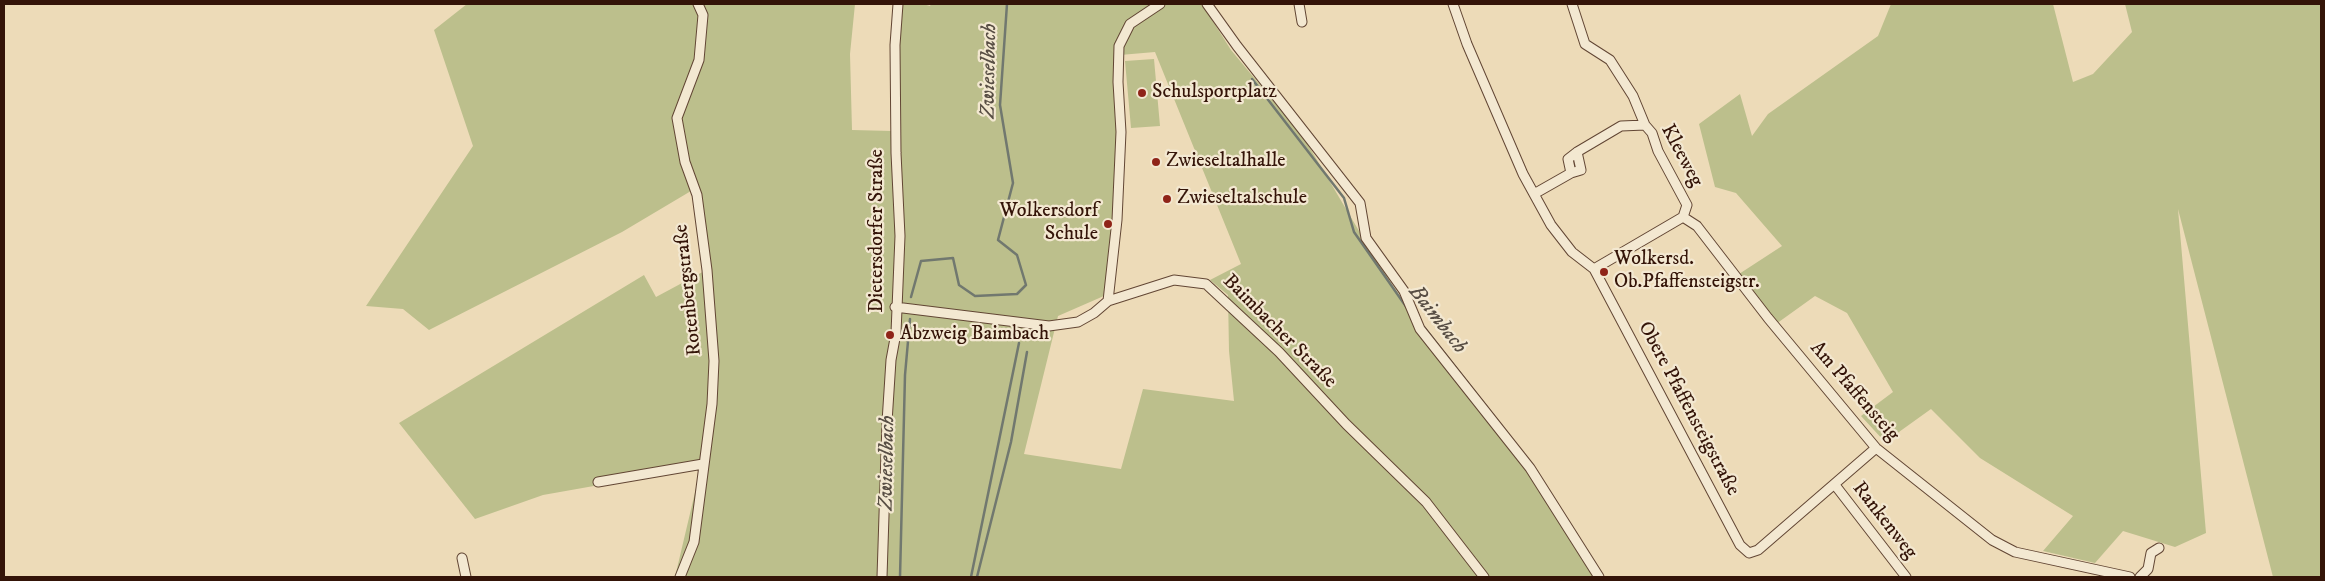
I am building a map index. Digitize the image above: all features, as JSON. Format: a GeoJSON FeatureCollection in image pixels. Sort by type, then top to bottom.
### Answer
{"type":"FeatureCollection","features":[{"type":"Feature","properties":{"kind":"street","name":"Rotenbergstraße"},"geometry":{"type":"LineString","coordinates":[[680,577],[694,542],[712,404],[714,369],[709,288],[697,195],[685,162],[677,118],[699,60],[703,15],[698,4]]}},
{"type":"Feature","properties":{"kind":"street","name":"Dietersdorfer Straße"},"geometry":{"type":"LineString","coordinates":[[882,577],[887,422],[891,360],[896,333],[895,307],[900,236],[896,153],[895,45],[898,4]]}},
{"type":"Feature","properties":{"kind":"street"},"geometry":{"type":"LineString","coordinates":[[1108,301],[1117,220],[1121,138],[1118,82],[1119,46],[1130,24],[1160,4]]}},
{"type":"Feature","properties":{"kind":"street"},"geometry":{"type":"LineString","coordinates":[[1207,4],[1236,46],[1360,203],[1366,238],[1404,291],[1420,329],[1530,468],[1599,577]]}},
{"type":"Feature","properties":{"kind":"street"},"geometry":{"type":"LineString","coordinates":[[1299,4],[1302,22]]}},
{"type":"Feature","properties":{"kind":"street","name":"Obere Pfaffensteigstraße"},"geometry":{"type":"LineString","coordinates":[[1453,4],[1466,44],[1523,174],[1551,225],[1572,252],[1594,269],[1740,545],[1749,552],[1758,550],[1835,486],[1876,448]]}},
{"type":"Feature","properties":{"kind":"street"},"geometry":{"type":"LineString","coordinates":[[1572,4],[1585,44],[1610,60],[1633,96],[1645,125]]}},
{"type":"Feature","properties":{"kind":"street","name":"Kleeweg"},"geometry":{"type":"LineString","coordinates":[[1534,194],[1571,173],[1568,159],[1577,152],[1621,126],[1645,125],[1652,133],[1658,151],[1687,205],[1683,217]]}},
{"type":"Feature","properties":{"kind":"street"},"geometry":{"type":"LineString","coordinates":[[1594,269],[1683,217]]}},
{"type":"Feature","properties":{"kind":"street","name":"Am Pfaffensteig"},"geometry":{"type":"LineString","coordinates":[[1683,217],[1697,226],[1768,318],[1876,448],[1992,540],[2015,552],[2130,577]]}},
{"type":"Feature","properties":{"kind":"street","name":"Baimbacher Straße"},"geometry":{"type":"LineString","coordinates":[[895,307],[1049,326],[1078,322],[1094,313],[1108,301],[1174,280],[1206,284],[1278,352],[1346,424],[1426,502],[1484,577]]}},
{"type":"Feature","properties":{"kind":"street"},"geometry":{"type":"LineString","coordinates":[[598,482],[703,464]]}},
{"type":"Feature","properties":{"kind":"street","name":"Rankenweg"},"geometry":{"type":"LineString","coordinates":[[1835,486],[1906,577]]}},
{"type":"Feature","properties":{"kind":"street"},"geometry":{"type":"LineString","coordinates":[[2140,577],[2148,569],[2151,553],[2159,548]]}},
{"type":"Feature","properties":{"kind":"street"},"geometry":{"type":"LineString","coordinates":[[462,558],[466,577]]}},
{"type":"Feature","properties":{"kind":"green space"},"geometry":{"type":"Polygon","coordinates":[[[467,4],[855,4],[850,54],[852,130],[892,131],[897,4],[923,4],[930,6],[931,4],[1202,4],[1231,50],[1304,138],[1375,258],[1444,365],[1530,465],[1601,577],[675,577],[701,467],[543,495],[475,519],[399,423],[644,275],[656,297],[710,268],[696,188],[622,232],[429,330],[403,309],[366,306],[473,146],[434,30],[467,4]],[[1155,52],[1120,55],[1113,292],[1058,316],[1024,454],[1121,469],[1143,389],[1234,401],[1229,351],[1228,295],[1210,280],[1241,264],[1155,52]]]}},
{"type":"Feature","properties":{"kind":"green space"},"geometry":{"type":"Polygon","coordinates":[[[1891,4],[2053,4],[2073,82],[2093,74],[2132,32],[2125,4],[2321,4],[2321,577],[2273,577],[2178,209],[2206,533],[2175,547],[2123,531],[2095,563],[2043,551],[2073,516],[1980,458],[1931,409],[1885,442],[1861,416],[1893,392],[1847,313],[1815,296],[1776,324],[1739,274],[1782,246],[1736,193],[1715,187],[1699,124],[1740,94],[1752,136],[1768,114],[1878,36],[1891,4]]]}},
{"type":"Feature","properties":{"kind":"green space","name":"Schulsportplatz"},"geometry":{"type":"Polygon","coordinates":[[[1154,59],[1160,126],[1131,128],[1125,61],[1154,59]]]}},
{"type":"Feature","properties":{"kind":"waterway","name":"Zwieselbach"},"geometry":{"type":"LineString","coordinates":[[911,297],[921,261],[953,258],[959,285],[975,296],[1017,294],[1026,285],[1017,255],[998,240],[1013,183],[1000,105],[1007,4]]}},
{"type":"Feature","properties":{"kind":"waterway","name":"Baimbach"},"geometry":{"type":"LineString","coordinates":[[1252,79],[1344,198],[1354,232],[1407,308]]}},
{"type":"Feature","properties":{"kind":"waterway","name":"Zwieselbach"},"geometry":{"type":"LineString","coordinates":[[900,577],[905,375],[910,319]]}},
{"type":"Feature","properties":{"kind":"waterway","name":"Baimbach"},"geometry":{"type":"LineString","coordinates":[[1424,327],[1504,429]]}},
{"type":"Feature","properties":{"kind":"waterway"},"geometry":{"type":"LineString","coordinates":[[971,577],[1019,343]]}},
{"type":"Feature","properties":{"kind":"waterway"},"geometry":{"type":"LineString","coordinates":[[977,577],[1011,442],[1027,352]]}},
{"type":"Feature","properties":{"kind":"place","name":"Schulsportplatz"},"geometry":{"type":"Point","coordinates":[1142,93]}},
{"type":"Feature","properties":{"kind":"place","name":"Zwieseltalhalle"},"geometry":{"type":"Point","coordinates":[1156,162]}},
{"type":"Feature","properties":{"kind":"place","name":"Zwieseltalschule"},"geometry":{"type":"Point","coordinates":[1167,199]}},
{"type":"Feature","properties":{"kind":"place","name":"Wolkersdorf Schule"},"geometry":{"type":"Point","coordinates":[1108,224]}},
{"type":"Feature","properties":{"kind":"place","name":"Wolkersd. Ob.Pfaffensteigstr."},"geometry":{"type":"Point","coordinates":[1604,272]}},
{"type":"Feature","properties":{"kind":"place","name":"Abzweig Baimbach"},"geometry":{"type":"Point","coordinates":[890,335]}}]}
